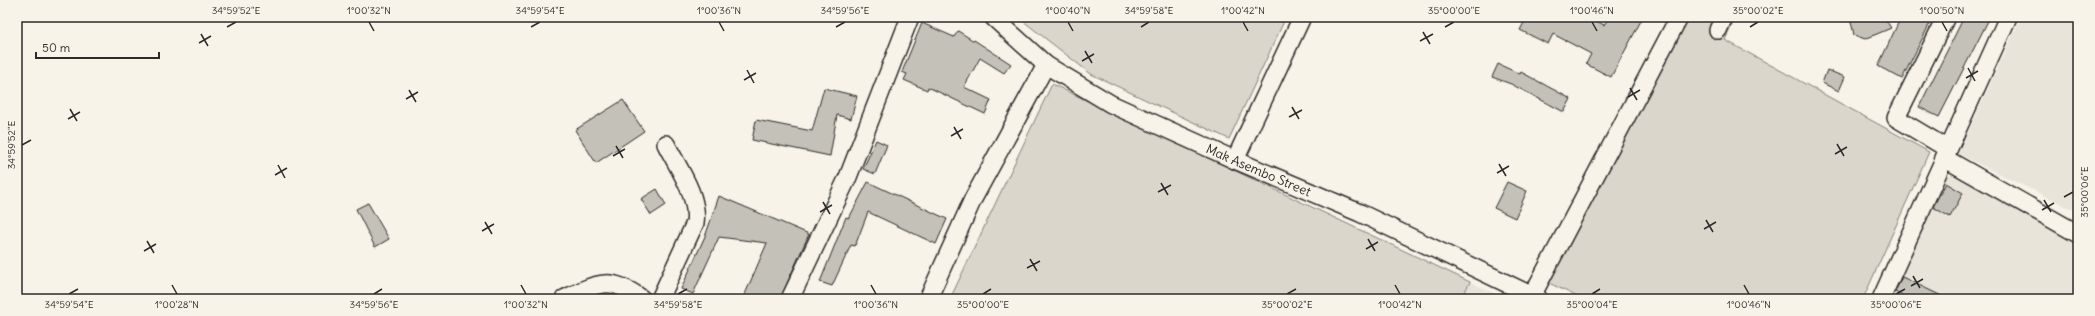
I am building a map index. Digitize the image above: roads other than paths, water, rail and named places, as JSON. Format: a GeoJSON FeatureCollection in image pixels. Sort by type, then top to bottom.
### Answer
{"type":"FeatureCollection","features":[{"type":"Feature","properties":{"kind":"street"},"geometry":{"type":"LineString","coordinates":[[790,299],[848,177],[910,17]]}},
{"type":"Feature","properties":{"kind":"street","name":"Mak Asembo Street"},"geometry":{"type":"LineString","coordinates":[[993,17],[1046,65],[1111,104],[1235,160],[1360,213],[1535,297]]}},
{"type":"Feature","properties":{"kind":"street"},"geometry":{"type":"LineString","coordinates":[[1235,160],[1302,17]]}},
{"type":"Feature","properties":{"kind":"street"},"geometry":{"type":"LineString","coordinates":[[1535,297],[1679,17]]}},
{"type":"Feature","properties":{"kind":"street"},"geometry":{"type":"LineString","coordinates":[[1946,17],[1896,118],[1946,154],[2078,234]]}},
{"type":"Feature","properties":{"kind":"street"},"geometry":{"type":"LineString","coordinates":[[1881,299],[2008,17]]}},
{"type":"Feature","properties":{"kind":"street"},"geometry":{"type":"LineString","coordinates":[[928,299],[973,200],[1046,65]]}},
{"type":"Feature","properties":{"kind":"street"},"geometry":{"type":"LineString","coordinates":[[660,299],[695,222],[696,213],[694,202],[666,144]]}},
{"type":"Feature","properties":{"kind":"street"},"geometry":{"type":"LineString","coordinates":[[564,299],[596,284],[616,284],[642,299]]}}]}
